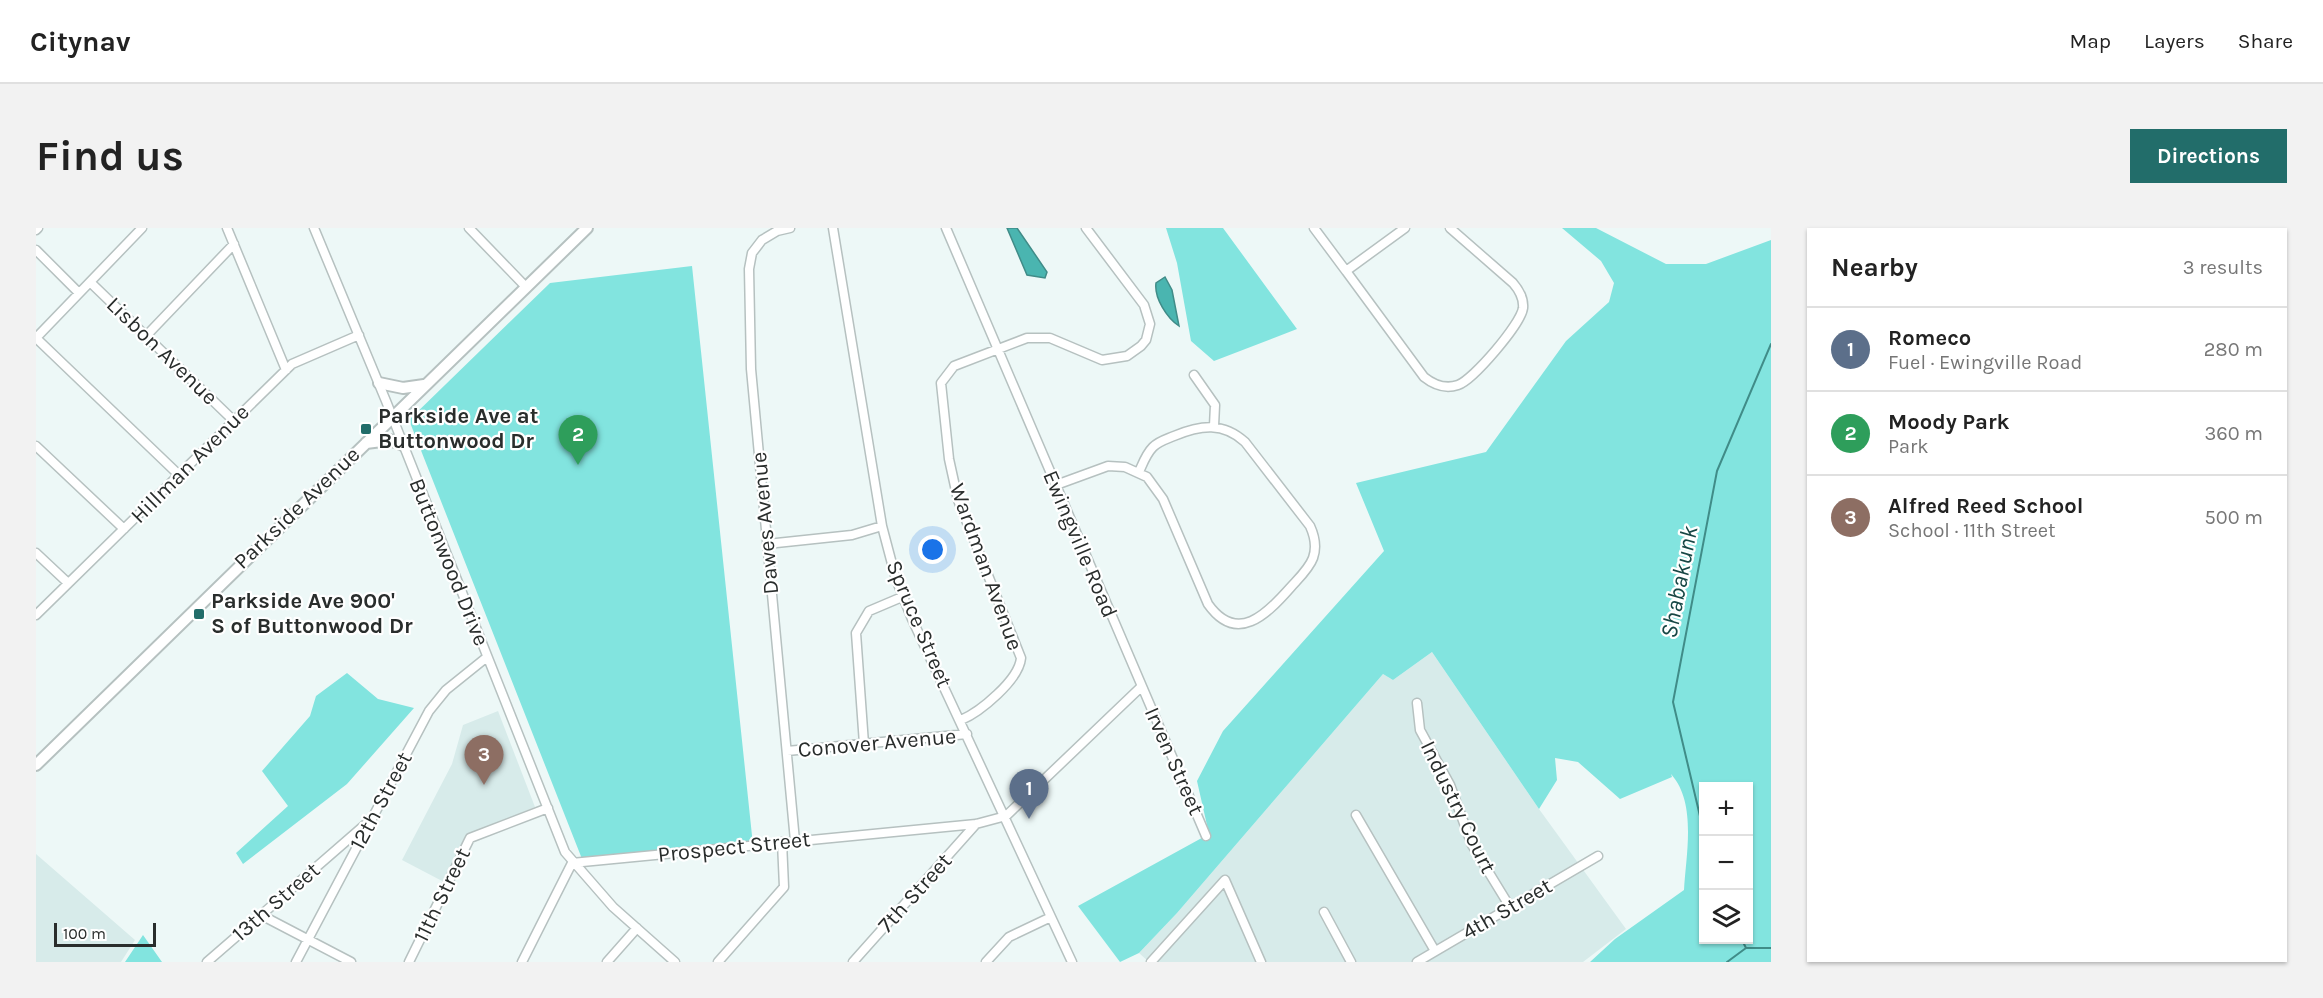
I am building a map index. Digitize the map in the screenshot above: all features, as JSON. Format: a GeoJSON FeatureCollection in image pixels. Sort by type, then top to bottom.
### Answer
{"type":"FeatureCollection","features":[{"type":"Feature","properties":{"kind":"main road","name":"Parkside Avenue"},"geometry":{"type":"LineString","coordinates":[[36,765],[586,228]]}},
{"type":"Feature","properties":{"kind":"main road"},"geometry":{"type":"LineString","coordinates":[[379,383],[403,388],[424,384]]}},
{"type":"Feature","properties":{"kind":"main road"},"geometry":{"type":"LineString","coordinates":[[363,444],[387,440],[403,445]]}},
{"type":"Feature","properties":{"kind":"street"},"geometry":{"type":"LineString","coordinates":[[142,228],[36,338],[179,475]]}},
{"type":"Feature","properties":{"kind":"street"},"geometry":{"type":"LineString","coordinates":[[227,228],[286,370]]}},
{"type":"Feature","properties":{"kind":"street","name":"Buttonwood Drive"},"geometry":{"type":"LineString","coordinates":[[314,228],[572,862]]}},
{"type":"Feature","properties":{"kind":"street"},"geometry":{"type":"LineString","coordinates":[[470,228],[526,287]]}},
{"type":"Feature","properties":{"kind":"street","name":"Dawes Avenue"},"geometry":{"type":"LineString","coordinates":[[790,228],[777,231],[762,240],[752,253],[748,269],[751,369],[795,841]]}},
{"type":"Feature","properties":{"kind":"street","name":"Spruce Street"},"geometry":{"type":"LineString","coordinates":[[833,228],[882,526],[902,597],[1006,816],[1072,962]]}},
{"type":"Feature","properties":{"kind":"street","name":"Ewingville Road"},"geometry":{"type":"LineString","coordinates":[[946,228],[1141,687]]}},
{"type":"Feature","properties":{"kind":"street","name":"Wardman Avenue"},"geometry":{"type":"LineString","coordinates":[[960,720],[970,716],[1014,678],[1021,658],[960,508],[954,485],[939,390],[944,376],[954,366],[1027,338],[1050,338],[1102,360],[1117,359],[1135,351],[1146,340],[1150,324],[1144,305],[1086,228]]}},
{"type":"Feature","properties":{"kind":"street"},"geometry":{"type":"LineString","coordinates":[[1314,228],[1424,377],[1443,386],[1457,385],[1471,377],[1518,322],[1522,300],[1513,283],[1450,228]]}},
{"type":"Feature","properties":{"kind":"street"},"geometry":{"type":"LineString","coordinates":[[1346,271],[1405,228]]}},
{"type":"Feature","properties":{"kind":"street"},"geometry":{"type":"LineString","coordinates":[[146,336],[234,244]]}},
{"type":"Feature","properties":{"kind":"street"},"geometry":{"type":"LineString","coordinates":[[36,250],[79,293]]}},
{"type":"Feature","properties":{"kind":"street","name":"Lisbon Avenue"},"geometry":{"type":"LineString","coordinates":[[90,282],[234,421]]}},
{"type":"Feature","properties":{"kind":"street","name":"Hillman Avenue"},"geometry":{"type":"LineString","coordinates":[[36,615],[292,364],[359,335]]}},
{"type":"Feature","properties":{"kind":"street"},"geometry":{"type":"LineString","coordinates":[[1194,375],[1215,405],[1214,426]]}},
{"type":"Feature","properties":{"kind":"street"},"geometry":{"type":"LineString","coordinates":[[1056,485],[1108,466],[1125,467],[1139,472],[1159,490],[1213,610],[1233,622],[1249,623],[1264,616],[1309,566],[1315,550],[1314,535],[1245,442],[1232,432],[1214,426],[1197,427],[1160,442],[1149,452],[1139,472]]}},
{"type":"Feature","properties":{"kind":"street"},"geometry":{"type":"LineString","coordinates":[[36,447],[124,529]]}},
{"type":"Feature","properties":{"kind":"street"},"geometry":{"type":"LineString","coordinates":[[767,543],[852,535],[882,526]]}},
{"type":"Feature","properties":{"kind":"street"},"geometry":{"type":"LineString","coordinates":[[36,553],[68,583]]}},
{"type":"Feature","properties":{"kind":"street"},"geometry":{"type":"LineString","coordinates":[[864,744],[856,633],[869,611],[902,597]]}},
{"type":"Feature","properties":{"kind":"street","name":"12th Street"},"geometry":{"type":"LineString","coordinates":[[296,962],[433,705],[446,690],[487,657]]}},
{"type":"Feature","properties":{"kind":"street"},"geometry":{"type":"LineString","coordinates":[[1006,816],[1141,687]]}},
{"type":"Feature","properties":{"kind":"street","name":"Irven Street"},"geometry":{"type":"LineString","coordinates":[[1141,687],[1174,757],[1206,836]]}},
{"type":"Feature","properties":{"kind":"street","name":"Industry Court"},"geometry":{"type":"LineString","coordinates":[[1417,703],[1420,730],[1450,785],[1472,845],[1510,907]]}},
{"type":"Feature","properties":{"kind":"street","name":"Conover Avenue"},"geometry":{"type":"LineString","coordinates":[[787,751],[967,735]]}},
{"type":"Feature","properties":{"kind":"street","name":"11th Street"},"geometry":{"type":"LineString","coordinates":[[409,962],[470,838],[548,807]]}},
{"type":"Feature","properties":{"kind":"street"},"geometry":{"type":"LineString","coordinates":[[1356,815],[1435,951]]}},
{"type":"Feature","properties":{"kind":"street","name":"Prospect Street"},"geometry":{"type":"LineString","coordinates":[[572,862],[976,824],[1006,816]]}},
{"type":"Feature","properties":{"kind":"street","name":"13th Street"},"geometry":{"type":"LineString","coordinates":[[207,962],[372,819]]}},
{"type":"Feature","properties":{"kind":"street","name":"7th Street"},"geometry":{"type":"LineString","coordinates":[[853,962],[976,824]]}},
{"type":"Feature","properties":{"kind":"street"},"geometry":{"type":"LineString","coordinates":[[718,962],[784,887],[782,842]]}},
{"type":"Feature","properties":{"kind":"street","name":"4th Street"},"geometry":{"type":"LineString","coordinates":[[1417,962],[1598,856]]}},
{"type":"Feature","properties":{"kind":"street"},"geometry":{"type":"LineString","coordinates":[[522,962],[572,862],[637,928],[675,962]]}},
{"type":"Feature","properties":{"kind":"street"},"geometry":{"type":"LineString","coordinates":[[1151,962],[1225,880],[1261,962]]}},
{"type":"Feature","properties":{"kind":"street"},"geometry":{"type":"LineString","coordinates":[[1324,912],[1351,962]]}},
{"type":"Feature","properties":{"kind":"street"},"geometry":{"type":"LineString","coordinates":[[261,915],[351,962]]}},
{"type":"Feature","properties":{"kind":"street"},"geometry":{"type":"LineString","coordinates":[[986,962],[1009,937],[1051,917]]}},
{"type":"Feature","properties":{"kind":"street"},"geometry":{"type":"LineString","coordinates":[[607,962],[637,928]]}},
{"type":"Feature","properties":{"kind":"shaded area"},"geometry":{"type":"Polygon","coordinates":[[[1007,228],[1017,228],[1047,272],[1045,278],[1027,275],[1007,228]]]}},
{"type":"Feature","properties":{"kind":"shaded area"},"geometry":{"type":"Polygon","coordinates":[[[1166,228],[1223,228],[1297,329],[1214,361],[1191,341],[1177,263],[1166,228]]]}},
{"type":"Feature","properties":{"kind":"shaded area"},"geometry":{"type":"Polygon","coordinates":[[[1562,228],[1596,228],[1666,264],[1706,264],[1771,240],[1771,962],[1590,962],[1615,939],[1684,890],[1688,829],[1684,799],[1679,786],[1671,774],[1672,777],[1620,799],[1578,762],[1555,758],[1557,780],[1539,809],[1432,652],[1393,680],[1383,674],[1177,913],[1139,953],[1120,962],[1078,906],[1209,834],[1197,781],[1223,731],[1384,551],[1356,483],[1486,452],[1566,341],[1609,302],[1614,283],[1601,261],[1562,228]]]}},
{"type":"Feature","properties":{"kind":"shaded area"},"geometry":{"type":"Polygon","coordinates":[[[692,266],[753,845],[584,864],[409,420],[550,283],[692,266]]]}},
{"type":"Feature","properties":{"kind":"shaded area"},"geometry":{"type":"Polygon","coordinates":[[[1165,277],[1172,290],[1179,326],[1166,313],[1157,295],[1156,283],[1165,277]]]}},
{"type":"Feature","properties":{"kind":"shaded area"},"geometry":{"type":"Polygon","coordinates":[[[1432,652],[1539,809],[1626,929],[1583,962],[1149,962],[1139,953],[1177,913],[1383,674],[1393,680],[1432,652]]]}},
{"type":"Feature","properties":{"kind":"shaded area"},"geometry":{"type":"Polygon","coordinates":[[[347,673],[378,699],[414,708],[347,784],[243,864],[236,853],[288,806],[262,771],[310,716],[316,696],[347,673]]]}},
{"type":"Feature","properties":{"kind":"shaded area"},"geometry":{"type":"Polygon","coordinates":[[[498,711],[535,807],[465,836],[444,882],[402,860],[452,764],[463,725],[498,711]]]}},
{"type":"Feature","properties":{"kind":"shaded area"},"geometry":{"type":"Polygon","coordinates":[[[36,854],[135,940],[121,962],[36,962],[36,854]]]}},
{"type":"Feature","properties":{"kind":"shaded area"},"geometry":{"type":"Polygon","coordinates":[[[143,935],[162,962],[125,962],[143,935]]]}},
{"type":"Feature","properties":{"kind":"waterway","name":"Shabakunk"},"geometry":{"type":"LineString","coordinates":[[1699,812],[1673,702],[1717,471],[1771,344]]}},
{"type":"Feature","properties":{"kind":"waterway","name":"Shabakunk"},"geometry":{"type":"LineString","coordinates":[[1744,944],[1746,948]]}},
{"type":"Feature","properties":{"kind":"waterway"},"geometry":{"type":"LineString","coordinates":[[1746,948],[1771,948]]}},
{"type":"Feature","properties":{"kind":"waterway"},"geometry":{"type":"LineString","coordinates":[[1727,962],[1746,948]]}},
{"type":"Feature","properties":{"kind":"place","name":"Parkside Ave at Buttonwood Dr"},"geometry":{"type":"Point","coordinates":[366,429]}},
{"type":"Feature","properties":{"kind":"place","name":"Moody Park"},"geometry":{"type":"Point","coordinates":[578,465]}},
{"type":"Feature","properties":{"kind":"place","name":"Parkside Ave 900' S of Buttonwood Dr"},"geometry":{"type":"Point","coordinates":[199,614]}},
{"type":"Feature","properties":{"kind":"place","name":"Alfred Reed School"},"geometry":{"type":"Point","coordinates":[484,785]}},
{"type":"Feature","properties":{"kind":"place","name":"Romeco"},"geometry":{"type":"Point","coordinates":[1029,819]}}]}
